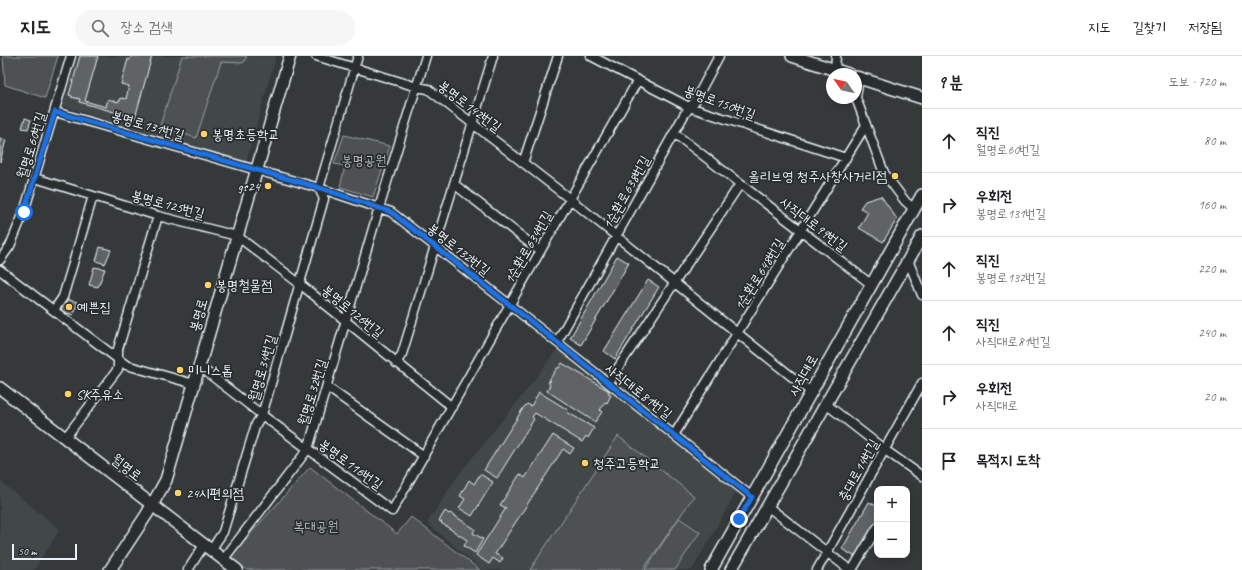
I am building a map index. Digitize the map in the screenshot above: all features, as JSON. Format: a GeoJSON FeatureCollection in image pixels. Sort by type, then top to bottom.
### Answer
{"type":"FeatureCollection","features":[{"type":"Feature","properties":{"kind":"street","name":"월명로60번길"},"geometry":{"type":"LineString","coordinates":[[0,260],[10,246],[18,228],[35,178],[71,56]]}},
{"type":"Feature","properties":{"kind":"street","name":"봉명로"},"geometry":{"type":"LineString","coordinates":[[110,570],[166,480],[290,56]]}},
{"type":"Feature","properties":{"kind":"street","name":"봉명로142번길"},"geometry":{"type":"LineString","coordinates":[[316,56],[428,89],[617,236],[812,392]]}},
{"type":"Feature","properties":{"kind":"street"},"geometry":{"type":"LineString","coordinates":[[320,188],[358,56]]}},
{"type":"Feature","properties":{"kind":"street","name":"월명로32번길"},"geometry":{"type":"LineString","coordinates":[[223,560],[308,449],[379,208],[426,56]]}},
{"type":"Feature","properties":{"kind":"street"},"geometry":{"type":"LineString","coordinates":[[396,363],[402,354],[493,56]]}},
{"type":"Feature","properties":{"kind":"street"},"geometry":{"type":"LineString","coordinates":[[523,163],[558,56]]}},
{"type":"Feature","properties":{"kind":"street","name":"봉명로150번길"},"geometry":{"type":"LineString","coordinates":[[591,56],[689,108],[846,158]]}},
{"type":"Feature","properties":{"kind":"street","name":"1순환로638번길"},"geometry":{"type":"LineString","coordinates":[[557,342],[674,133],[695,101],[719,56]]}},
{"type":"Feature","properties":{"kind":"street"},"geometry":{"type":"LineString","coordinates":[[792,56],[829,68]]}},
{"type":"Feature","properties":{"kind":"street"},"geometry":{"type":"LineString","coordinates":[[835,68],[836,56]]}},
{"type":"Feature","properties":{"kind":"street"},"geometry":{"type":"LineString","coordinates":[[862,79],[921,99]]}},
{"type":"Feature","properties":{"kind":"street","name":"1순환로634번길"},"geometry":{"type":"LineString","coordinates":[[392,511],[638,80]]}},
{"type":"Feature","properties":{"kind":"street"},"geometry":{"type":"LineString","coordinates":[[858,104],[884,173],[905,201],[914,209]]}},
{"type":"Feature","properties":{"kind":"street","name":"봉명로131번길"},"geometry":{"type":"LineString","coordinates":[[55,112],[256,169]]}},
{"type":"Feature","properties":{"kind":"street","name":"1순환로648번길"},"geometry":{"type":"LineString","coordinates":[[674,435],[866,125]]}},
{"type":"Feature","properties":{"kind":"street","name":"사직대로99번길"},"geometry":{"type":"LineString","coordinates":[[674,133],[872,285]]}},
{"type":"Feature","properties":{"kind":"street","name":"봉명로132번길"},"geometry":{"type":"LineString","coordinates":[[256,169],[320,188],[391,212],[510,305]]}},
{"type":"Feature","properties":{"kind":"street","name":"봉명로125번길"},"geometry":{"type":"LineString","coordinates":[[35,178],[158,216],[237,236]]}},
{"type":"Feature","properties":{"kind":"street"},"geometry":{"type":"LineString","coordinates":[[454,184],[540,251]]}},
{"type":"Feature","properties":{"kind":"street"},"geometry":{"type":"LineString","coordinates":[[608,383],[740,184]]}},
{"type":"Feature","properties":{"kind":"street","name":"월명로34번길"},"geometry":{"type":"LineString","coordinates":[[188,570],[207,547],[223,532],[256,424],[262,415],[324,199],[320,188]]}},
{"type":"Feature","properties":{"kind":"street"},"geometry":{"type":"LineString","coordinates":[[54,310],[63,297],[93,196]]}},
{"type":"Feature","properties":{"kind":"street","name":"사직대로"},"geometry":{"type":"LineString","coordinates":[[711,570],[922,196]]}},
{"type":"Feature","properties":{"kind":"street"},"geometry":{"type":"LineString","coordinates":[[65,438],[118,369],[118,349],[158,216]]}},
{"type":"Feature","properties":{"kind":"street","name":"봉명로126번길"},"geometry":{"type":"LineString","coordinates":[[237,236],[300,284],[346,323],[452,407]]}},
{"type":"Feature","properties":{"kind":"street"},"geometry":{"type":"LineString","coordinates":[[730,570],[922,236]]}},
{"type":"Feature","properties":{"kind":"street"},"geometry":{"type":"LineString","coordinates":[[908,260],[922,295]]}},
{"type":"Feature","properties":{"kind":"street"},"geometry":{"type":"LineString","coordinates":[[0,270],[126,365],[194,384]]}},
{"type":"Feature","properties":{"kind":"street","name":"사직대로81번길"},"geometry":{"type":"LineString","coordinates":[[510,305],[752,497]]}},
{"type":"Feature","properties":{"kind":"street","name":"봉명로116번길"},"geometry":{"type":"LineString","coordinates":[[199,366],[262,415],[392,511]]}},
{"type":"Feature","properties":{"kind":"street","name":"충대로14번길"},"geometry":{"type":"LineString","coordinates":[[817,570],[922,383]]}},
{"type":"Feature","properties":{"kind":"street"},"geometry":{"type":"LineString","coordinates":[[327,387],[424,456]]}},
{"type":"Feature","properties":{"kind":"street","name":"월명로"},"geometry":{"type":"LineString","coordinates":[[0,388],[237,570]]}},
{"type":"Feature","properties":{"kind":"street"},"geometry":{"type":"LineString","coordinates":[[826,404],[884,450],[922,476]]}},
{"type":"Feature","properties":{"kind":"street"},"geometry":{"type":"LineString","coordinates":[[767,506],[851,570],[874,533]]}},
{"type":"Feature","properties":{"kind":"shaded area","name":"봉명초등학교"},"geometry":{"type":"Polygon","coordinates":[[[76,56],[276,56],[246,162],[62,106],[76,56]]]}},
{"type":"Feature","properties":{"kind":"shaded area","name":"청주고등학교"},"geometry":{"type":"Polygon","coordinates":[[[558,348],[737,491],[692,570],[482,570],[427,523],[459,474],[525,392],[558,348]]]}},
{"type":"Feature","properties":{"kind":"shaded area"},"geometry":{"type":"Polygon","coordinates":[[[0,481],[60,529],[34,570],[0,570],[0,481]]]}},
{"type":"Feature","properties":{"kind":"green space"},"geometry":{"type":"Polygon","coordinates":[[[3,56],[58,56],[45,98],[5,85],[3,56]]]}},
{"type":"Feature","properties":{"kind":"green space"},"geometry":{"type":"Polygon","coordinates":[[[182,56],[247,56],[243,63],[221,62],[196,138],[160,126],[182,56]]]}},
{"type":"Feature","properties":{"kind":"green space","name":"봉명공원"},"geometry":{"type":"Polygon","coordinates":[[[344,135],[390,146],[373,197],[340,187],[345,166],[334,164],[344,135]]]}},
{"type":"Feature","properties":{"kind":"green space"},"geometry":{"type":"Polygon","coordinates":[[[618,436],[694,496],[643,570],[530,570],[618,436]]]}},
{"type":"Feature","properties":{"kind":"green space","name":"복대공원"},"geometry":{"type":"Polygon","coordinates":[[[310,467],[397,534],[411,517],[480,570],[247,570],[230,557],[310,467]]]}},
{"type":"Feature","properties":{"kind":"green space"},"geometry":{"type":"Polygon","coordinates":[[[679,518],[700,532],[675,570],[645,570],[679,518]]]}},
{"type":"Feature","properties":{"kind":"building"},"geometry":{"type":"Polygon","coordinates":[[[80,56],[98,56],[85,101],[106,107],[108,99],[117,102],[120,101],[121,98],[126,99],[129,86],[121,84],[128,59],[130,60],[131,56],[152,56],[135,118],[79,102],[80,99],[69,95],[80,56]]]}},
{"type":"Feature","properties":{"kind":"building"},"geometry":{"type":"Polygon","coordinates":[[[25,118],[31,120],[28,129],[22,128],[25,118]]]}},
{"type":"Feature","properties":{"kind":"building"},"geometry":{"type":"Polygon","coordinates":[[[0,138],[6,140],[0,162],[0,138]]]}},
{"type":"Feature","properties":{"kind":"building"},"geometry":{"type":"Polygon","coordinates":[[[881,196],[897,219],[883,242],[859,228],[868,212],[860,208],[865,201],[881,196]]]}},
{"type":"Feature","properties":{"kind":"building"},"geometry":{"type":"Polygon","coordinates":[[[100,247],[111,250],[105,264],[96,261],[100,247]]]}},
{"type":"Feature","properties":{"kind":"building"},"geometry":{"type":"Polygon","coordinates":[[[617,256],[629,263],[581,345],[570,338],[617,256]]]}},
{"type":"Feature","properties":{"kind":"building"},"geometry":{"type":"Polygon","coordinates":[[[94,267],[105,269],[98,287],[89,285],[94,267]]]}},
{"type":"Feature","properties":{"kind":"building"},"geometry":{"type":"Polygon","coordinates":[[[648,280],[659,287],[615,359],[604,351],[648,280]]]}},
{"type":"Feature","properties":{"kind":"building","name":"예쁜집"},"geometry":{"type":"Polygon","coordinates":[[[65,299],[78,302],[73,315],[61,311],[65,299]]]}},
{"type":"Feature","properties":{"kind":"building"},"geometry":{"type":"Polygon","coordinates":[[[562,363],[609,391],[608,393],[611,395],[607,403],[605,402],[600,410],[602,412],[595,422],[547,391],[550,385],[548,382],[551,381],[549,380],[562,363]]]}},
{"type":"Feature","properties":{"kind":"building"},"geometry":{"type":"Polygon","coordinates":[[[539,392],[568,410],[567,412],[594,428],[588,438],[586,436],[582,442],[535,413],[532,417],[534,419],[497,478],[484,470],[524,407],[527,404],[531,406],[539,392]]]}},
{"type":"Feature","properties":{"kind":"building"},"geometry":{"type":"Polygon","coordinates":[[[553,435],[574,448],[570,454],[563,449],[495,554],[503,558],[500,563],[493,558],[489,564],[476,555],[506,508],[500,505],[520,474],[525,478],[553,435]]]}},
{"type":"Feature","properties":{"kind":"building"},"geometry":{"type":"Polygon","coordinates":[[[480,474],[493,482],[472,516],[459,508],[465,499],[460,496],[469,480],[474,484],[480,474]]]}},
{"type":"Feature","properties":{"kind":"building"},"geometry":{"type":"Polygon","coordinates":[[[869,502],[874,504],[874,528],[857,558],[842,549],[869,502]]]}},
{"type":"Feature","properties":{"kind":"building"},"geometry":{"type":"Polygon","coordinates":[[[445,511],[475,529],[473,533],[483,539],[475,553],[464,546],[467,540],[439,521],[445,511]]]}},
{"type":"Feature","properties":{"kind":"place","name":"봉명초등학교"},"geometry":{"type":"Point","coordinates":[204,134]}},
{"type":"Feature","properties":{"kind":"place","name":"올리브영 청주사창사거리점"},"geometry":{"type":"Point","coordinates":[895,176]}},
{"type":"Feature","properties":{"kind":"place","name":"gs24"},"geometry":{"type":"Point","coordinates":[268,186]}},
{"type":"Feature","properties":{"kind":"place","name":"봉명철물점"},"geometry":{"type":"Point","coordinates":[208,285]}},
{"type":"Feature","properties":{"kind":"place","name":"예쁜집"},"geometry":{"type":"Point","coordinates":[69,307]}},
{"type":"Feature","properties":{"kind":"place","name":"미니스톱"},"geometry":{"type":"Point","coordinates":[180,370]}},
{"type":"Feature","properties":{"kind":"place","name":"SK주유소"},"geometry":{"type":"Point","coordinates":[68,394]}},
{"type":"Feature","properties":{"kind":"place","name":"청주고등학교"},"geometry":{"type":"Point","coordinates":[585,463]}},
{"type":"Feature","properties":{"kind":"place","name":"24시편의점"},"geometry":{"type":"Point","coordinates":[178,493]}},
{"type":"Feature","properties":{"kind":"route"},"geometry":{"type":"LineString","coordinates":[[24,212],[55,112],[320,188],[391,212],[752,497],[739,519]]}}]}
